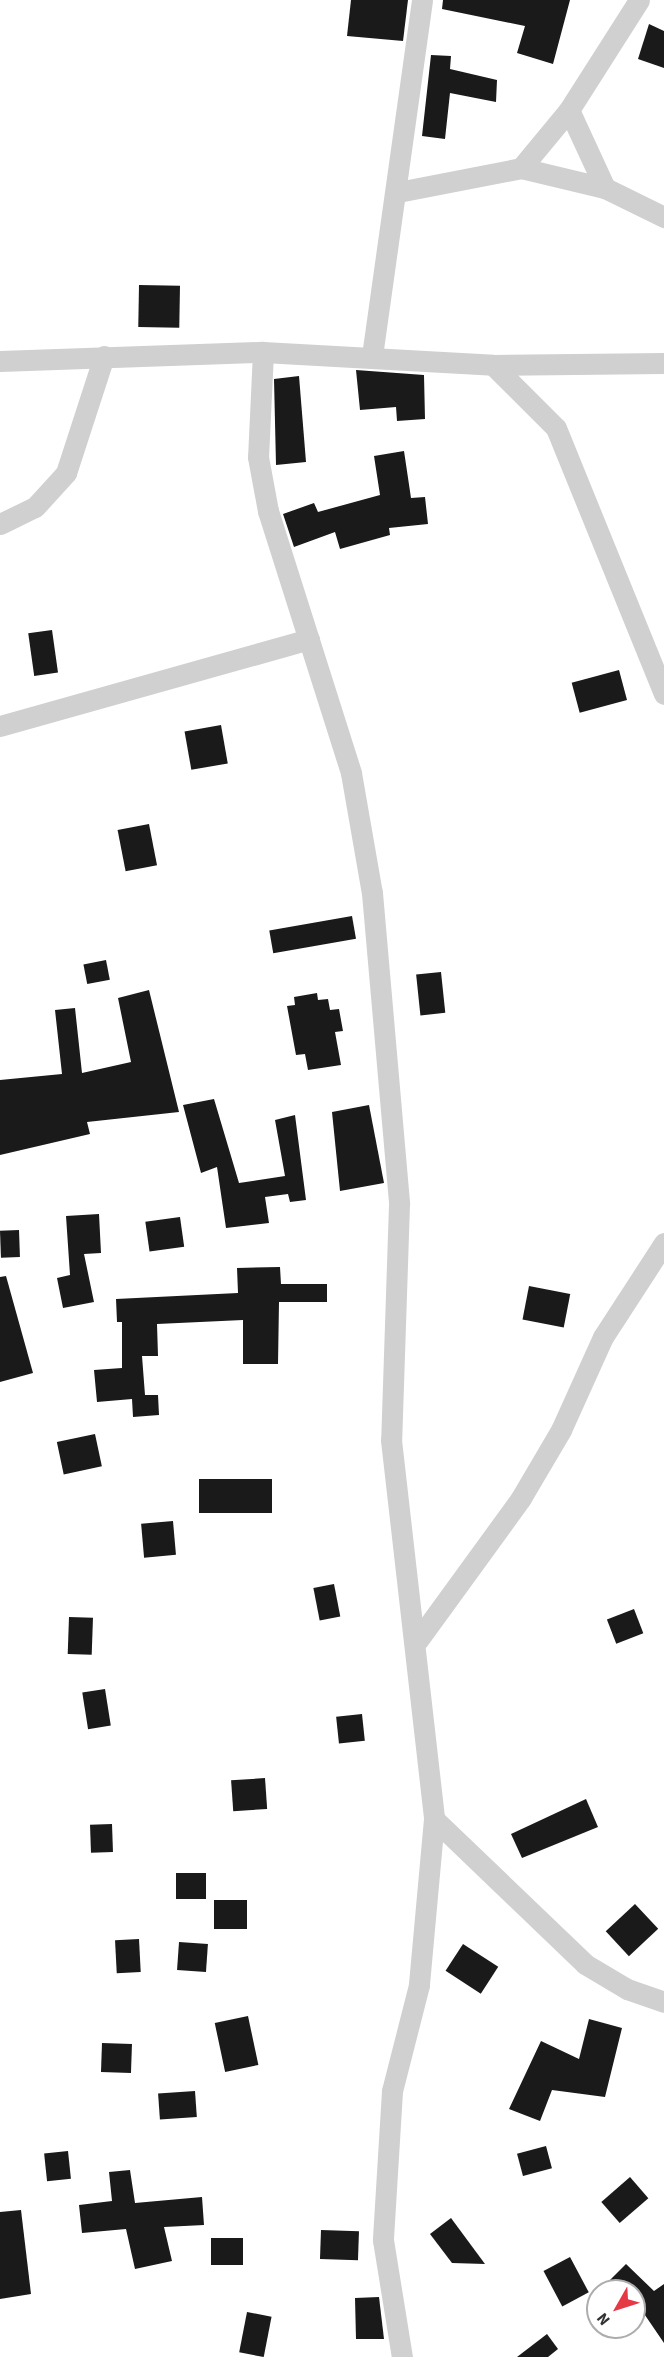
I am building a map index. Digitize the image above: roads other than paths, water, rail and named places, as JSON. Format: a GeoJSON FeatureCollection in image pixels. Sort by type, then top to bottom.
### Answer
{"type":"FeatureCollection","features":[{"type":"Feature","properties":{"kind":"street"},"geometry":{"type":"LineString","coordinates":[[372,356],[398,192],[422,0]]}},
{"type":"Feature","properties":{"kind":"street"},"geometry":{"type":"LineString","coordinates":[[520,168],[569,110],[639,0]]}},
{"type":"Feature","properties":{"kind":"street"},"geometry":{"type":"LineString","coordinates":[[569,110],[605,188]]}},
{"type":"Feature","properties":{"kind":"street"},"geometry":{"type":"LineString","coordinates":[[398,192],[520,168],[605,188],[664,217]]}},
{"type":"Feature","properties":{"kind":"street"},"geometry":{"type":"LineString","coordinates":[[263,352],[258,457],[268,511],[351,773],[372,893],[399,1204],[392,1440],[418,1640],[434,1819],[419,1985],[392,2091],[384,2217],[383,2240],[402,2357]]}},
{"type":"Feature","properties":{"kind":"street"},"geometry":{"type":"LineString","coordinates":[[0,362],[104,356],[263,352],[372,356],[493,365],[664,363]]}},
{"type":"Feature","properties":{"kind":"street"},"geometry":{"type":"LineString","coordinates":[[0,524],[35,507],[66,473],[104,356]]}},
{"type":"Feature","properties":{"kind":"street"},"geometry":{"type":"LineString","coordinates":[[493,365],[555,428],[664,694]]}},
{"type":"Feature","properties":{"kind":"street"},"geometry":{"type":"LineString","coordinates":[[0,726],[309,639]]}},
{"type":"Feature","properties":{"kind":"street"},"geometry":{"type":"LineString","coordinates":[[418,1640],[521,1498],[561,1430],[603,1337],[664,1243]]}},
{"type":"Feature","properties":{"kind":"street"},"geometry":{"type":"LineString","coordinates":[[434,1819],[585,1964],[627,1989],[664,2002]]}}]}
